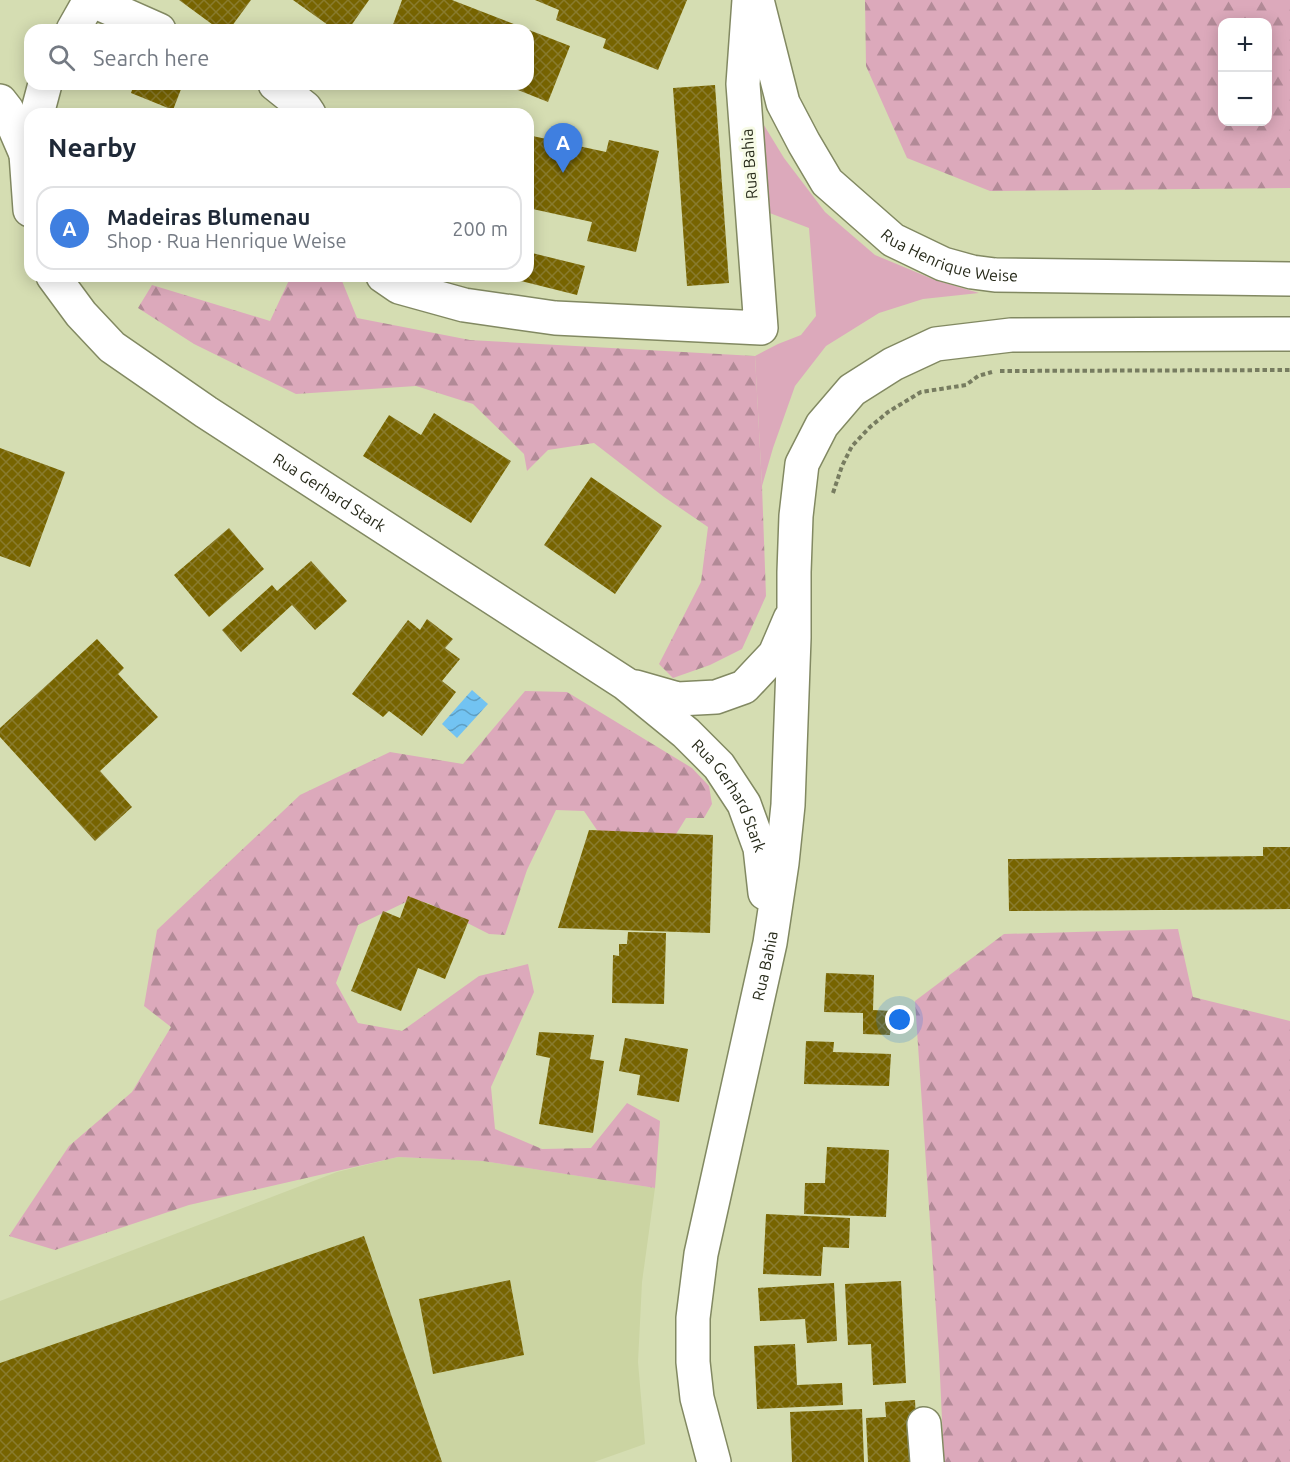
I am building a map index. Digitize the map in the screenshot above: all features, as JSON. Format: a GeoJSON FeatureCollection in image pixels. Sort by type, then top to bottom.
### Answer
{"type":"FeatureCollection","features":[{"type":"Feature","properties":{"kind":"main road"},"geometry":{"type":"LineString","coordinates":[[77,24],[91,0],[145,24]]}},
{"type":"Feature","properties":{"kind":"main road","name":"Rua Bahia"},"geometry":{"type":"LineString","coordinates":[[392,282],[399,287],[464,305],[544,316],[761,328],[743,84],[749,0]]}},
{"type":"Feature","properties":{"kind":"main road","name":"Rua Henrique Weise"},"geometry":{"type":"LineString","coordinates":[[757,0],[783,103],[804,143],[828,182],[893,240],[943,264],[994,275],[1290,279]]}},
{"type":"Feature","properties":{"kind":"main road"},"geometry":{"type":"LineString","coordinates":[[39,108],[43,90]]}},
{"type":"Feature","properties":{"kind":"main road"},"geometry":{"type":"LineString","coordinates":[[282,90],[305,108]]}},
{"type":"Feature","properties":{"kind":"main road"},"geometry":{"type":"LineString","coordinates":[[0,101],[24,139]]}},
{"type":"Feature","properties":{"kind":"main road","name":"Rua Gerhard Stark"},"geometry":{"type":"LineString","coordinates":[[57,282],[81,314],[112,347],[206,412],[626,684],[686,733],[719,766],[744,804],[760,848],[770,943]]}},
{"type":"Feature","properties":{"kind":"main road","name":"Rua Bahia"},"geometry":{"type":"LineString","coordinates":[[714,1462],[697,1398],[693,1362],[693,1318],[701,1254],[770,943],[782,863],[788,805],[796,516],[802,464],[822,425],[852,390],[893,364],[936,344],[1011,335],[1290,334]]}},
{"type":"Feature","properties":{"kind":"main road","name":"Rua Gerhard Stark"},"geometry":{"type":"LineString","coordinates":[[626,684],[678,699],[716,697],[744,687],[775,654],[794,609]]}},
{"type":"Feature","properties":{"kind":"main road"},"geometry":{"type":"LineString","coordinates":[[924,1424],[927,1462]]}},
{"type":"Feature","properties":{"kind":"path"},"geometry":{"type":"LineString","coordinates":[[831,498],[852,446],[888,412],[921,392],[966,385],[978,376],[994,371],[1290,370]]}},
{"type":"Feature","properties":{"kind":"shaded area"},"geometry":{"type":"Polygon","coordinates":[[[398,1157],[483,1161],[655,1188],[642,1282],[638,1362],[645,1444],[594,1462],[0,1462],[0,1301],[337,1172],[398,1157]]]}},
{"type":"Feature","properties":{"kind":"green space"},"geometry":{"type":"Polygon","coordinates":[[[865,0],[1290,0],[1290,188],[990,191],[907,158],[866,66],[865,0]]]}},
{"type":"Feature","properties":{"kind":"green space"},"geometry":{"type":"Polygon","coordinates":[[[759,117],[784,158],[825,212],[875,255],[935,280],[979,293],[923,299],[879,313],[826,346],[795,386],[762,486],[755,356],[801,335],[816,316],[809,228],[767,212],[759,117]]]}},
{"type":"Feature","properties":{"kind":"green space"},"geometry":{"type":"Polygon","coordinates":[[[288,282],[342,282],[357,318],[470,340],[755,356],[766,596],[742,649],[710,665],[673,678],[659,664],[701,582],[708,527],[664,497],[594,443],[548,450],[527,471],[524,454],[473,404],[416,386],[296,394],[194,344],[138,308],[152,285],[270,321],[288,282]]]}},
{"type":"Feature","properties":{"kind":"green space"},"geometry":{"type":"Polygon","coordinates":[[[525,691],[567,692],[692,768],[709,786],[712,804],[704,818],[686,818],[673,839],[601,836],[584,811],[556,810],[527,870],[505,935],[489,934],[428,903],[408,901],[358,925],[336,983],[358,1023],[402,1031],[479,976],[528,964],[534,992],[491,1087],[495,1129],[542,1149],[591,1148],[627,1103],[660,1121],[655,1188],[483,1161],[398,1157],[189,1205],[55,1250],[9,1236],[69,1146],[132,1092],[171,1027],[144,1006],[157,930],[300,795],[390,752],[463,764],[525,691]]]}},
{"type":"Feature","properties":{"kind":"green space"},"geometry":{"type":"Polygon","coordinates":[[[1178,929],[1193,997],[1290,1021],[1290,1462],[944,1462],[915,1001],[1004,934],[1178,929]]]}},
{"type":"Feature","properties":{"kind":"water"},"geometry":{"type":"Polygon","coordinates":[[[472,690],[488,704],[457,738],[442,724],[472,690]]]}},
{"type":"Feature","properties":{"kind":"building"},"geometry":{"type":"Polygon","coordinates":[[[179,0],[251,0],[233,24],[212,24],[179,0]]]}},
{"type":"Feature","properties":{"kind":"building"},"geometry":{"type":"Polygon","coordinates":[[[293,0],[369,0],[352,24],[327,24],[293,0]]]}},
{"type":"Feature","properties":{"kind":"building"},"geometry":{"type":"Polygon","coordinates":[[[402,0],[452,0],[514,24],[393,24],[402,0]]]}},
{"type":"Feature","properties":{"kind":"building"},"geometry":{"type":"Polygon","coordinates":[[[535,0],[687,0],[658,70],[603,48],[606,39],[556,20],[559,10],[535,0]]]}},
{"type":"Feature","properties":{"kind":"building"},"geometry":{"type":"Polygon","coordinates":[[[534,32],[570,46],[548,102],[518,90],[534,90],[534,32]]]}},
{"type":"Feature","properties":{"kind":"building"},"geometry":{"type":"Polygon","coordinates":[[[715,85],[729,283],[687,286],[673,88],[715,85]]]}},
{"type":"Feature","properties":{"kind":"building"},"geometry":{"type":"Polygon","coordinates":[[[132,90],[181,90],[174,108],[168,108],[131,93],[132,90]]]}},
{"type":"Feature","properties":{"kind":"building"},"geometry":{"type":"Polygon","coordinates":[[[534,136],[606,152],[609,140],[659,151],[636,252],[587,241],[592,222],[534,209],[534,136]]]}},
{"type":"Feature","properties":{"kind":"building"},"geometry":{"type":"Polygon","coordinates":[[[534,253],[585,266],[577,295],[525,282],[534,282],[534,253]]]}},
{"type":"Feature","properties":{"kind":"building"},"geometry":{"type":"Polygon","coordinates":[[[434,413],[511,461],[471,523],[363,456],[389,415],[421,435],[434,413]]]}},
{"type":"Feature","properties":{"kind":"building"},"geometry":{"type":"Polygon","coordinates":[[[0,448],[65,472],[30,567],[0,556],[0,448]]]}},
{"type":"Feature","properties":{"kind":"building"},"geometry":{"type":"Polygon","coordinates":[[[591,477],[662,526],[615,594],[544,545],[591,477]]]}},
{"type":"Feature","properties":{"kind":"building"},"geometry":{"type":"Polygon","coordinates":[[[229,528],[264,569],[209,617],[174,575],[229,528]]]}},
{"type":"Feature","properties":{"kind":"building"},"geometry":{"type":"Polygon","coordinates":[[[311,561],[347,601],[315,630],[292,605],[241,652],[222,630],[272,585],[277,591],[311,561]]]}},
{"type":"Feature","properties":{"kind":"building"},"geometry":{"type":"Polygon","coordinates":[[[427,619],[453,639],[445,648],[460,659],[442,681],[456,692],[422,736],[389,711],[383,717],[352,694],[408,620],[420,630],[427,619]]]}},
{"type":"Feature","properties":{"kind":"building"},"geometry":{"type":"Polygon","coordinates":[[[97,639],[124,668],[118,674],[158,717],[100,771],[132,807],[95,841],[0,737],[0,728],[97,639]]]}},
{"type":"Feature","properties":{"kind":"building"},"geometry":{"type":"Polygon","coordinates":[[[589,830],[713,835],[710,933],[558,928],[589,830]]]}},
{"type":"Feature","properties":{"kind":"building"},"geometry":{"type":"Polygon","coordinates":[[[1263,847],[1290,847],[1290,909],[1009,911],[1008,859],[1263,856],[1263,847]]]}},
{"type":"Feature","properties":{"kind":"building"},"geometry":{"type":"Polygon","coordinates":[[[408,896],[469,920],[445,979],[418,968],[401,1011],[351,991],[383,911],[400,918],[408,896]]]}},
{"type":"Feature","properties":{"kind":"building"},"geometry":{"type":"Polygon","coordinates":[[[628,932],[666,933],[664,1004],[612,1003],[613,955],[619,956],[619,944],[627,944],[628,932]]]}},
{"type":"Feature","properties":{"kind":"building"},"geometry":{"type":"Polygon","coordinates":[[[826,973],[874,975],[873,1010],[892,1011],[890,1035],[863,1034],[863,1013],[824,1012],[826,973]]]}},
{"type":"Feature","properties":{"kind":"building"},"geometry":{"type":"Polygon","coordinates":[[[539,1032],[594,1035],[590,1059],[604,1061],[593,1133],[539,1124],[550,1058],[536,1055],[539,1032]]]}},
{"type":"Feature","properties":{"kind":"building"},"geometry":{"type":"Polygon","coordinates":[[[625,1038],[688,1049],[679,1102],[637,1095],[640,1075],[619,1071],[625,1038]]]}},
{"type":"Feature","properties":{"kind":"building"},"geometry":{"type":"Polygon","coordinates":[[[806,1041],[834,1042],[833,1052],[891,1054],[889,1086],[804,1084],[806,1041]]]}},
{"type":"Feature","properties":{"kind":"building"},"geometry":{"type":"Polygon","coordinates":[[[827,1147],[889,1150],[886,1217],[804,1214],[805,1183],[825,1183],[827,1147]]]}},
{"type":"Feature","properties":{"kind":"building"},"geometry":{"type":"Polygon","coordinates":[[[766,1214],[850,1218],[849,1248],[823,1247],[821,1276],[763,1274],[766,1214]]]}},
{"type":"Feature","properties":{"kind":"building"},"geometry":{"type":"Polygon","coordinates":[[[364,1236],[442,1462],[0,1462],[0,1363],[364,1236]]]}},
{"type":"Feature","properties":{"kind":"building"},"geometry":{"type":"Polygon","coordinates":[[[510,1280],[524,1355],[433,1374],[419,1299],[510,1280]]]}},
{"type":"Feature","properties":{"kind":"building"},"geometry":{"type":"Polygon","coordinates":[[[901,1281],[906,1383],[873,1385],[871,1344],[848,1345],[845,1284],[901,1281]]]}},
{"type":"Feature","properties":{"kind":"building"},"geometry":{"type":"Polygon","coordinates":[[[834,1283],[837,1341],[807,1343],[805,1319],[760,1321],[758,1288],[834,1283]]]}},
{"type":"Feature","properties":{"kind":"building"},"geometry":{"type":"Polygon","coordinates":[[[795,1344],[797,1385],[842,1383],[843,1405],[757,1409],[754,1346],[795,1344]]]}},
{"type":"Feature","properties":{"kind":"building"},"geometry":{"type":"Polygon","coordinates":[[[915,1400],[918,1462],[868,1462],[866,1418],[886,1417],[885,1402],[915,1400]]]}},
{"type":"Feature","properties":{"kind":"building"},"geometry":{"type":"Polygon","coordinates":[[[862,1409],[864,1462],[792,1462],[790,1412],[862,1409]]]}},
{"type":"Feature","properties":{"kind":"place","name":"Madeiras Blumenau"},"geometry":{"type":"Point","coordinates":[563,173]}}]}
